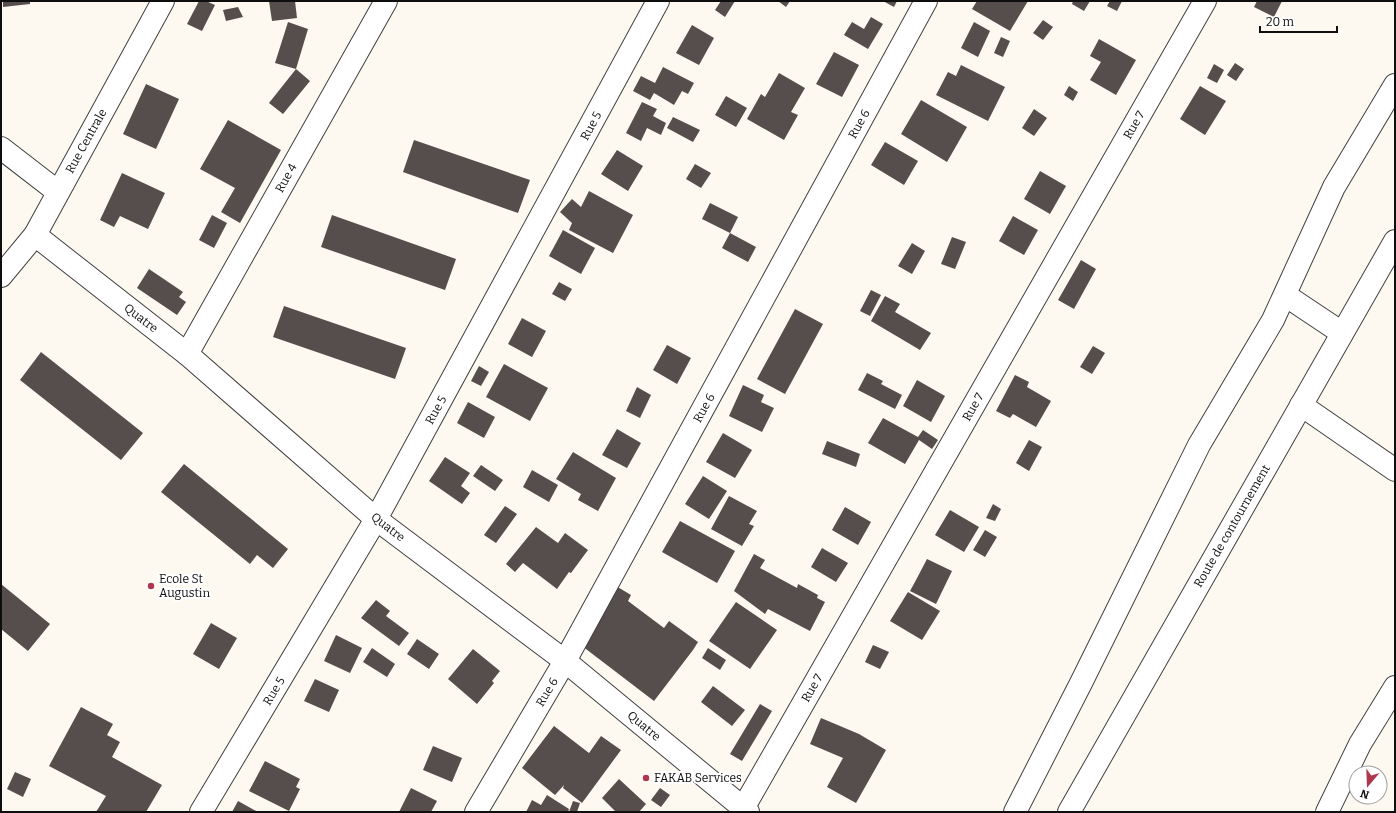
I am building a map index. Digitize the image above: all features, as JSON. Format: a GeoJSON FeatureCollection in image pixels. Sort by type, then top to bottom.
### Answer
{"type":"FeatureCollection","features":[{"type":"Feature","properties":{"kind":"street","name":"Rue Centrale"},"geometry":{"type":"LineString","coordinates":[[1,276],[35,235],[163,1]]}},
{"type":"Feature","properties":{"kind":"street","name":"Rue 4"},"geometry":{"type":"LineString","coordinates":[[187,354],[386,1]]}},
{"type":"Feature","properties":{"kind":"street","name":"Rue 5"},"geometry":{"type":"LineString","coordinates":[[201,812],[376,519],[658,1]]}},
{"type":"Feature","properties":{"kind":"street","name":"Rue 6"},"geometry":{"type":"LineString","coordinates":[[476,812],[565,661],[926,1]]}},
{"type":"Feature","properties":{"kind":"street","name":"Rue 7"},"geometry":{"type":"LineString","coordinates":[[744,811],[1205,1]]}},
{"type":"Feature","properties":{"kind":"street"},"geometry":{"type":"LineString","coordinates":[[1015,812],[1199,445],[1272,320],[1334,187],[1395,85]]}},
{"type":"Feature","properties":{"kind":"street"},"geometry":{"type":"LineString","coordinates":[[1,148],[58,192]]}},
{"type":"Feature","properties":{"kind":"street","name":"Quatre"},"geometry":{"type":"LineString","coordinates":[[35,235],[187,354],[376,519],[565,661],[744,811]]}},
{"type":"Feature","properties":{"kind":"street","name":"Route de contournement"},"geometry":{"type":"LineString","coordinates":[[1069,812],[1395,241]]}},
{"type":"Feature","properties":{"kind":"street"},"geometry":{"type":"LineString","coordinates":[[1284,295],[1342,333]]}},
{"type":"Feature","properties":{"kind":"street"},"geometry":{"type":"LineString","coordinates":[[1301,405],[1395,470]]}},
{"type":"Feature","properties":{"kind":"street"},"geometry":{"type":"LineString","coordinates":[[1327,812],[1360,744],[1395,687]]}},
{"type":"Feature","properties":{"kind":"building"},"geometry":{"type":"Polygon","coordinates":[[[3,1],[30,1],[30,4],[3,7],[3,1]]]}},
{"type":"Feature","properties":{"kind":"building"},"geometry":{"type":"Polygon","coordinates":[[[199,1],[206,1],[215,5],[202,31],[187,24],[199,1]]]}},
{"type":"Feature","properties":{"kind":"building"},"geometry":{"type":"Polygon","coordinates":[[[269,1],[295,1],[297,18],[272,21],[269,1]]]}},
{"type":"Feature","properties":{"kind":"building"},"geometry":{"type":"Polygon","coordinates":[[[721,1],[735,1],[725,17],[715,10],[721,1]]]}},
{"type":"Feature","properties":{"kind":"building"},"geometry":{"type":"Polygon","coordinates":[[[778,1],[790,1],[786,7],[778,1]]]}},
{"type":"Feature","properties":{"kind":"building"},"geometry":{"type":"Polygon","coordinates":[[[883,1],[897,1],[894,7],[883,1]]]}},
{"type":"Feature","properties":{"kind":"building"},"geometry":{"type":"Polygon","coordinates":[[[977,1],[1028,1],[1010,31],[972,9],[977,1]]]}},
{"type":"Feature","properties":{"kind":"building"},"geometry":{"type":"Polygon","coordinates":[[[1073,1],[1090,1],[1084,11],[1072,4],[1073,1]]]}},
{"type":"Feature","properties":{"kind":"building"},"geometry":{"type":"Polygon","coordinates":[[[1110,1],[1122,1],[1117,11],[1107,6],[1110,1]]]}},
{"type":"Feature","properties":{"kind":"building"},"geometry":{"type":"Polygon","coordinates":[[[1257,1],[1282,1],[1274,17],[1254,7],[1257,1]]]}},
{"type":"Feature","properties":{"kind":"building"},"geometry":{"type":"Polygon","coordinates":[[[238,7],[243,17],[226,21],[223,10],[238,7]]]}},
{"type":"Feature","properties":{"kind":"building"},"geometry":{"type":"Polygon","coordinates":[[[871,17],[883,24],[868,49],[844,35],[852,22],[864,29],[871,17]]]}},
{"type":"Feature","properties":{"kind":"building"},"geometry":{"type":"Polygon","coordinates":[[[1043,20],[1053,27],[1043,40],[1033,33],[1043,20]]]}},
{"type":"Feature","properties":{"kind":"building"},"geometry":{"type":"Polygon","coordinates":[[[288,22],[308,29],[296,69],[275,63],[288,22]]]}},
{"type":"Feature","properties":{"kind":"building"},"geometry":{"type":"Polygon","coordinates":[[[974,22],[990,31],[978,57],[961,48],[974,22]]]}},
{"type":"Feature","properties":{"kind":"building"},"geometry":{"type":"Polygon","coordinates":[[[692,25],[714,38],[699,65],[676,53],[692,25]]]}},
{"type":"Feature","properties":{"kind":"building"},"geometry":{"type":"Polygon","coordinates":[[[1001,37],[1010,41],[1003,57],[994,53],[1001,37]]]}},
{"type":"Feature","properties":{"kind":"building"},"geometry":{"type":"Polygon","coordinates":[[[1099,39],[1136,60],[1116,95],[1090,80],[1101,62],[1090,56],[1099,39]]]}},
{"type":"Feature","properties":{"kind":"building"},"geometry":{"type":"Polygon","coordinates":[[[834,52],[859,65],[842,97],[816,84],[834,52]]]}},
{"type":"Feature","properties":{"kind":"building"},"geometry":{"type":"Polygon","coordinates":[[[1235,63],[1244,69],[1236,81],[1227,75],[1235,63]]]}},
{"type":"Feature","properties":{"kind":"building"},"geometry":{"type":"Polygon","coordinates":[[[1214,64],[1224,70],[1217,83],[1207,78],[1214,64]]]}},
{"type":"Feature","properties":{"kind":"building"},"geometry":{"type":"Polygon","coordinates":[[[961,65],[1005,87],[988,121],[936,95],[948,72],[956,76],[961,65]]]}},
{"type":"Feature","properties":{"kind":"building"},"geometry":{"type":"Polygon","coordinates":[[[663,67],[694,83],[688,94],[682,91],[674,105],[654,93],[650,100],[633,91],[641,76],[655,83],[663,67]]]}},
{"type":"Feature","properties":{"kind":"building"},"geometry":{"type":"Polygon","coordinates":[[[296,69],[310,81],[283,114],[269,103],[296,69]]]}},
{"type":"Feature","properties":{"kind":"building"},"geometry":{"type":"Polygon","coordinates":[[[779,73],[805,88],[791,112],[798,115],[784,140],[747,119],[761,94],[765,97],[779,73]]]}},
{"type":"Feature","properties":{"kind":"building"},"geometry":{"type":"Polygon","coordinates":[[[146,84],[179,99],[156,149],[123,134],[146,84]]]}},
{"type":"Feature","properties":{"kind":"building"},"geometry":{"type":"Polygon","coordinates":[[[1069,86],[1078,92],[1073,101],[1064,95],[1069,86]]]}},
{"type":"Feature","properties":{"kind":"building"},"geometry":{"type":"Polygon","coordinates":[[[1200,86],[1226,101],[1205,135],[1180,119],[1200,86]]]}},
{"type":"Feature","properties":{"kind":"building"},"geometry":{"type":"Polygon","coordinates":[[[726,96],[747,108],[736,127],[715,115],[726,96]]]}},
{"type":"Feature","properties":{"kind":"building"},"geometry":{"type":"Polygon","coordinates":[[[921,100],[967,127],[947,162],[901,134],[921,100]]]}},
{"type":"Feature","properties":{"kind":"building"},"geometry":{"type":"Polygon","coordinates":[[[642,102],[657,109],[653,116],[666,123],[661,135],[647,128],[641,141],[626,133],[642,102]]]}},
{"type":"Feature","properties":{"kind":"building"},"geometry":{"type":"Polygon","coordinates":[[[1034,109],[1047,118],[1034,136],[1022,128],[1034,109]]]}},
{"type":"Feature","properties":{"kind":"building"},"geometry":{"type":"Polygon","coordinates":[[[673,117],[700,130],[693,142],[667,128],[673,117]]]}},
{"type":"Feature","properties":{"kind":"building"},"geometry":{"type":"Polygon","coordinates":[[[228,120],[281,150],[240,223],[221,212],[235,188],[200,169],[228,120]]]}},
{"type":"Feature","properties":{"kind":"building"},"geometry":{"type":"Polygon","coordinates":[[[414,140],[530,180],[518,213],[403,172],[414,140]]]}},
{"type":"Feature","properties":{"kind":"building"},"geometry":{"type":"Polygon","coordinates":[[[885,142],[918,161],[904,185],[871,165],[885,142]]]}},
{"type":"Feature","properties":{"kind":"building"},"geometry":{"type":"Polygon","coordinates":[[[617,150],[643,166],[628,191],[601,174],[617,150]]]}},
{"type":"Feature","properties":{"kind":"building"},"geometry":{"type":"Polygon","coordinates":[[[695,164],[711,173],[701,188],[686,179],[695,164]]]}},
{"type":"Feature","properties":{"kind":"building"},"geometry":{"type":"Polygon","coordinates":[[[1040,171],[1066,186],[1050,214],[1024,199],[1040,171]]]}},
{"type":"Feature","properties":{"kind":"building"},"geometry":{"type":"Polygon","coordinates":[[[122,173],[165,193],[148,229],[120,216],[114,227],[100,220],[122,173]]]}},
{"type":"Feature","properties":{"kind":"building"},"geometry":{"type":"Polygon","coordinates":[[[589,191],[633,215],[613,253],[569,230],[572,223],[560,212],[572,199],[581,207],[589,191]]]}},
{"type":"Feature","properties":{"kind":"building"},"geometry":{"type":"Polygon","coordinates":[[[710,203],[738,217],[730,233],[702,219],[710,203]]]}},
{"type":"Feature","properties":{"kind":"building"},"geometry":{"type":"Polygon","coordinates":[[[212,215],[227,223],[214,248],[199,240],[212,215]]]}},
{"type":"Feature","properties":{"kind":"building"},"geometry":{"type":"Polygon","coordinates":[[[332,215],[456,259],[445,290],[321,247],[332,215]]]}},
{"type":"Feature","properties":{"kind":"building"},"geometry":{"type":"Polygon","coordinates":[[[1013,216],[1038,230],[1024,255],[999,241],[1013,216]]]}},
{"type":"Feature","properties":{"kind":"building"},"geometry":{"type":"Polygon","coordinates":[[[563,230],[595,248],[581,274],[549,256],[563,230]]]}},
{"type":"Feature","properties":{"kind":"building"},"geometry":{"type":"Polygon","coordinates":[[[730,233],[756,247],[748,262],[722,248],[730,233]]]}},
{"type":"Feature","properties":{"kind":"building"},"geometry":{"type":"Polygon","coordinates":[[[952,237],[966,242],[955,269],[941,264],[952,237]]]}},
{"type":"Feature","properties":{"kind":"building"},"geometry":{"type":"Polygon","coordinates":[[[912,243],[925,251],[912,274],[898,266],[912,243]]]}},
{"type":"Feature","properties":{"kind":"building"},"geometry":{"type":"Polygon","coordinates":[[[1081,260],[1096,269],[1074,309],[1058,300],[1081,260]]]}},
{"type":"Feature","properties":{"kind":"building"},"geometry":{"type":"Polygon","coordinates":[[[149,269],[183,292],[179,297],[186,302],[177,315],[137,288],[149,269]]]}},
{"type":"Feature","properties":{"kind":"building"},"geometry":{"type":"Polygon","coordinates":[[[559,282],[572,289],[565,301],[552,294],[559,282]]]}},
{"type":"Feature","properties":{"kind":"building"},"geometry":{"type":"Polygon","coordinates":[[[871,290],[881,295],[870,316],[860,311],[871,290]]]}},
{"type":"Feature","properties":{"kind":"building"},"geometry":{"type":"Polygon","coordinates":[[[885,296],[900,304],[895,312],[931,333],[920,350],[871,321],[885,296]]]}},
{"type":"Feature","properties":{"kind":"building"},"geometry":{"type":"Polygon","coordinates":[[[284,306],[406,348],[395,379],[273,337],[284,306]]]}},
{"type":"Feature","properties":{"kind":"building"},"geometry":{"type":"Polygon","coordinates":[[[795,309],[823,324],[785,394],[757,379],[795,309]]]}},
{"type":"Feature","properties":{"kind":"building"},"geometry":{"type":"Polygon","coordinates":[[[522,318],[546,331],[532,357],[508,344],[522,318]]]}},
{"type":"Feature","properties":{"kind":"building"},"geometry":{"type":"Polygon","coordinates":[[[667,345],[691,358],[677,384],[653,370],[667,345]]]}},
{"type":"Feature","properties":{"kind":"building"},"geometry":{"type":"Polygon","coordinates":[[[1093,346],[1105,353],[1092,374],[1080,367],[1093,346]]]}},
{"type":"Feature","properties":{"kind":"building"},"geometry":{"type":"Polygon","coordinates":[[[41,352],[143,433],[121,460],[20,380],[41,352]]]}},
{"type":"Feature","properties":{"kind":"building"},"geometry":{"type":"Polygon","coordinates":[[[504,364],[548,388],[530,421],[486,397],[504,364]]]}},
{"type":"Feature","properties":{"kind":"building"},"geometry":{"type":"Polygon","coordinates":[[[479,366],[489,372],[481,386],[471,381],[479,366]]]}},
{"type":"Feature","properties":{"kind":"building"},"geometry":{"type":"Polygon","coordinates":[[[867,373],[883,381],[881,384],[902,395],[895,409],[858,390],[867,373]]]}},
{"type":"Feature","properties":{"kind":"building"},"geometry":{"type":"Polygon","coordinates":[[[1015,375],[1029,382],[1027,387],[1051,401],[1036,427],[1013,414],[1010,418],[996,411],[1015,375]]]}},
{"type":"Feature","properties":{"kind":"building"},"geometry":{"type":"Polygon","coordinates":[[[917,380],[945,396],[931,422],[903,406],[917,380]]]}},
{"type":"Feature","properties":{"kind":"building"},"geometry":{"type":"Polygon","coordinates":[[[743,385],[764,395],[761,402],[774,408],[762,432],[729,416],[743,385]]]}},
{"type":"Feature","properties":{"kind":"building"},"geometry":{"type":"Polygon","coordinates":[[[637,387],[651,395],[640,418],[626,411],[637,387]]]}},
{"type":"Feature","properties":{"kind":"building"},"geometry":{"type":"Polygon","coordinates":[[[468,402],[495,417],[484,438],[457,423],[468,402]]]}},
{"type":"Feature","properties":{"kind":"building"},"geometry":{"type":"Polygon","coordinates":[[[883,418],[918,437],[923,430],[938,440],[932,449],[919,440],[905,464],[868,443],[883,418]]]}},
{"type":"Feature","properties":{"kind":"building"},"geometry":{"type":"Polygon","coordinates":[[[617,429],[641,443],[627,468],[602,455],[617,429]]]}},
{"type":"Feature","properties":{"kind":"building"},"geometry":{"type":"Polygon","coordinates":[[[723,433],[752,450],[735,478],[706,462],[723,433]]]}},
{"type":"Feature","properties":{"kind":"building"},"geometry":{"type":"Polygon","coordinates":[[[1029,440],[1042,447],[1029,471],[1016,463],[1029,440]]]}},
{"type":"Feature","properties":{"kind":"building"},"geometry":{"type":"Polygon","coordinates":[[[827,441],[860,454],[856,467],[822,454],[827,441]]]}},
{"type":"Feature","properties":{"kind":"building"},"geometry":{"type":"Polygon","coordinates":[[[573,452],[616,478],[598,511],[578,500],[581,494],[556,479],[573,452]]]}},
{"type":"Feature","properties":{"kind":"building"},"geometry":{"type":"Polygon","coordinates":[[[445,457],[470,473],[461,486],[470,493],[462,504],[429,481],[445,457]]]}},
{"type":"Feature","properties":{"kind":"building"},"geometry":{"type":"Polygon","coordinates":[[[184,464],[288,549],[273,568],[257,555],[250,564],[161,492],[184,464]]]}},
{"type":"Feature","properties":{"kind":"building"},"geometry":{"type":"Polygon","coordinates":[[[481,465],[503,480],[495,491],[473,476],[481,465]]]}},
{"type":"Feature","properties":{"kind":"building"},"geometry":{"type":"Polygon","coordinates":[[[532,470],[558,485],[549,502],[523,487],[532,470]]]}},
{"type":"Feature","properties":{"kind":"building"},"geometry":{"type":"Polygon","coordinates":[[[703,476],[727,491],[709,519],[685,504],[703,476]]]}},
{"type":"Feature","properties":{"kind":"building"},"geometry":{"type":"Polygon","coordinates":[[[729,496],[757,511],[749,524],[754,526],[742,546],[711,529],[729,496]]]}},
{"type":"Feature","properties":{"kind":"building"},"geometry":{"type":"Polygon","coordinates":[[[993,504],[1001,509],[995,521],[986,518],[993,504]]]}},
{"type":"Feature","properties":{"kind":"building"},"geometry":{"type":"Polygon","coordinates":[[[505,506],[517,514],[496,543],[484,535],[505,506]]]}},
{"type":"Feature","properties":{"kind":"building"},"geometry":{"type":"Polygon","coordinates":[[[845,507],[871,522],[858,545],[832,530],[845,507]]]}},
{"type":"Feature","properties":{"kind":"building"},"geometry":{"type":"Polygon","coordinates":[[[950,510],[979,527],[964,552],[935,535],[950,510]]]}},
{"type":"Feature","properties":{"kind":"building"},"geometry":{"type":"Polygon","coordinates":[[[680,521],[735,551],[717,583],[662,552],[680,521]]]}},
{"type":"Feature","properties":{"kind":"building"},"geometry":{"type":"Polygon","coordinates":[[[536,527],[558,543],[565,533],[588,550],[557,589],[523,563],[515,572],[506,564],[536,527]]]}},
{"type":"Feature","properties":{"kind":"building"},"geometry":{"type":"Polygon","coordinates":[[[985,530],[997,537],[985,557],[973,550],[985,530]]]}},
{"type":"Feature","properties":{"kind":"building"},"geometry":{"type":"Polygon","coordinates":[[[822,548],[848,563],[836,582],[811,567],[822,548]]]}},
{"type":"Feature","properties":{"kind":"building"},"geometry":{"type":"Polygon","coordinates":[[[754,554],[765,560],[760,568],[797,588],[798,584],[818,595],[817,598],[825,602],[810,631],[768,609],[765,614],[734,591],[754,554]]]}},
{"type":"Feature","properties":{"kind":"building"},"geometry":{"type":"Polygon","coordinates":[[[927,559],[952,571],[936,604],[910,591],[927,559]]]}},
{"type":"Feature","properties":{"kind":"building"},"geometry":{"type":"Polygon","coordinates":[[[1,584],[50,624],[28,651],[1,629],[1,584]]]}},
{"type":"Feature","properties":{"kind":"building"},"geometry":{"type":"Polygon","coordinates":[[[616,586],[631,595],[628,601],[664,628],[669,621],[698,642],[654,701],[582,646],[616,586]]]}},
{"type":"Feature","properties":{"kind":"building"},"geometry":{"type":"Polygon","coordinates":[[[908,592],[940,611],[922,640],[890,621],[908,592]]]}},
{"type":"Feature","properties":{"kind":"building"},"geometry":{"type":"Polygon","coordinates":[[[376,600],[390,611],[386,616],[409,633],[399,646],[361,618],[376,600]]]}},
{"type":"Feature","properties":{"kind":"building"},"geometry":{"type":"Polygon","coordinates":[[[736,602],[777,630],[750,669],[709,641],[736,602]]]}},
{"type":"Feature","properties":{"kind":"building"},"geometry":{"type":"Polygon","coordinates":[[[211,623],[237,638],[219,669],[193,654],[211,623]]]}},
{"type":"Feature","properties":{"kind":"building"},"geometry":{"type":"Polygon","coordinates":[[[336,635],[362,648],[350,673],[324,661],[336,635]]]}},
{"type":"Feature","properties":{"kind":"building"},"geometry":{"type":"Polygon","coordinates":[[[417,639],[439,654],[429,669],[407,654],[417,639]]]}},
{"type":"Feature","properties":{"kind":"building"},"geometry":{"type":"Polygon","coordinates":[[[873,645],[889,652],[880,669],[865,662],[873,645]]]}},
{"type":"Feature","properties":{"kind":"building"},"geometry":{"type":"Polygon","coordinates":[[[372,648],[395,664],[387,677],[363,662],[372,648]]]}},
{"type":"Feature","properties":{"kind":"building"},"geometry":{"type":"Polygon","coordinates":[[[708,648],[726,660],[720,670],[702,658],[708,648]]]}},
{"type":"Feature","properties":{"kind":"building"},"geometry":{"type":"Polygon","coordinates":[[[473,649],[500,671],[492,681],[494,683],[477,704],[448,679],[473,649]]]}},
{"type":"Feature","properties":{"kind":"building"},"geometry":{"type":"Polygon","coordinates":[[[315,679],[339,690],[329,712],[304,701],[315,679]]]}},
{"type":"Feature","properties":{"kind":"building"},"geometry":{"type":"Polygon","coordinates":[[[713,686],[745,710],[732,726],[701,702],[713,686]]]}},
{"type":"Feature","properties":{"kind":"building"},"geometry":{"type":"Polygon","coordinates":[[[760,704],[772,711],[742,761],[730,754],[760,704]]]}},
{"type":"Feature","properties":{"kind":"building"},"geometry":{"type":"Polygon","coordinates":[[[81,707],[113,724],[107,735],[120,742],[112,757],[162,785],[146,812],[96,812],[106,796],[49,766],[81,707]]]}},
{"type":"Feature","properties":{"kind":"building"},"geometry":{"type":"Polygon","coordinates":[[[821,718],[859,734],[886,750],[856,803],[827,787],[843,758],[810,744],[821,718]]]}},
{"type":"Feature","properties":{"kind":"building"},"geometry":{"type":"Polygon","coordinates":[[[554,726],[589,753],[601,736],[621,750],[582,803],[563,788],[564,785],[555,795],[522,768],[554,726]]]}},
{"type":"Feature","properties":{"kind":"building"},"geometry":{"type":"Polygon","coordinates":[[[433,746],[462,758],[452,782],[423,770],[433,746]]]}},
{"type":"Feature","properties":{"kind":"building"},"geometry":{"type":"Polygon","coordinates":[[[265,761],[300,779],[296,787],[300,789],[289,811],[249,791],[265,761]]]}},
{"type":"Feature","properties":{"kind":"building"},"geometry":{"type":"Polygon","coordinates":[[[15,772],[31,779],[23,797],[7,789],[15,772]]]}},
{"type":"Feature","properties":{"kind":"building"},"geometry":{"type":"Polygon","coordinates":[[[619,779],[646,804],[639,812],[616,812],[602,798],[619,779]]]}},
{"type":"Feature","properties":{"kind":"building"},"geometry":{"type":"Polygon","coordinates":[[[411,788],[437,801],[431,812],[399,812],[411,788]]]}},
{"type":"Feature","properties":{"kind":"building"},"geometry":{"type":"Polygon","coordinates":[[[660,788],[670,795],[661,807],[651,800],[660,788]]]}},
{"type":"Feature","properties":{"kind":"building"},"geometry":{"type":"Polygon","coordinates":[[[547,795],[569,809],[568,812],[526,812],[532,800],[541,805],[547,795]]]}},
{"type":"Feature","properties":{"kind":"building"},"geometry":{"type":"Polygon","coordinates":[[[238,801],[258,812],[232,812],[238,801]]]}},
{"type":"Feature","properties":{"kind":"building"},"geometry":{"type":"Polygon","coordinates":[[[573,801],[580,803],[577,812],[569,812],[573,801]]]}},
{"type":"Feature","properties":{"kind":"place","name":"Ecole St Augustin"},"geometry":{"type":"Point","coordinates":[151,586]}},
{"type":"Feature","properties":{"kind":"place","name":"FAKAB Services"},"geometry":{"type":"Point","coordinates":[646,778]}}]}
